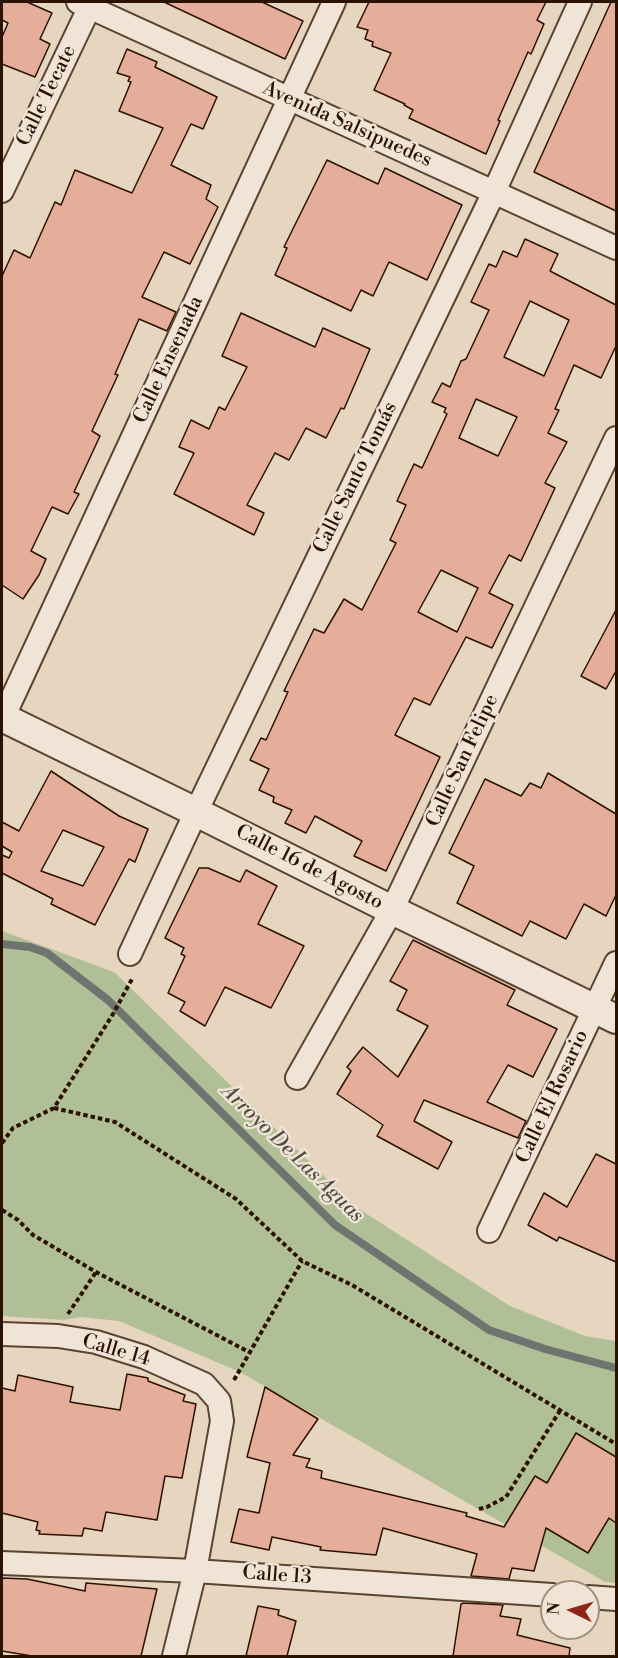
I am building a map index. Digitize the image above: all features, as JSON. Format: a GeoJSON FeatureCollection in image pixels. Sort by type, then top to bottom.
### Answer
{"type":"FeatureCollection","features":[{"type":"Feature","properties":{"kind":"street","name":"Calle Ensenada"},"geometry":{"type":"LineString","coordinates":[[2,718],[334,2]]}},
{"type":"Feature","properties":{"kind":"street","name":"Calle Santo Tomás"},"geometry":{"type":"LineString","coordinates":[[130,954],[494,192],[580,2]]}},
{"type":"Feature","properties":{"kind":"street","name":"Avenida Salsipuedes"},"geometry":{"type":"LineString","coordinates":[[86,3],[289,99],[616,248]]}},
{"type":"Feature","properties":{"kind":"street","name":"Calle Tecate"},"geometry":{"type":"LineString","coordinates":[[2,191],[86,3]]}},
{"type":"Feature","properties":{"kind":"street","name":"Calle San Felipe"},"geometry":{"type":"LineString","coordinates":[[297,1078],[392,910],[616,438]]}},
{"type":"Feature","properties":{"kind":"street","name":"Calle 16 de Agosto"},"geometry":{"type":"LineString","coordinates":[[2,718],[606,1014]]}},
{"type":"Feature","properties":{"kind":"street","name":"Calle El Rosario"},"geometry":{"type":"LineString","coordinates":[[489,1231],[606,1014],[616,963]]}},
{"type":"Feature","properties":{"kind":"street","name":"Calle 14"},"geometry":{"type":"LineString","coordinates":[[2,1334],[58,1336],[96,1342],[144,1357],[204,1384],[219,1401]]}},
{"type":"Feature","properties":{"kind":"street"},"geometry":{"type":"LineString","coordinates":[[174,1656],[195,1571],[222,1421],[219,1401]]}},
{"type":"Feature","properties":{"kind":"street","name":"Calle 13"},"geometry":{"type":"LineString","coordinates":[[2,1563],[195,1571],[540,1594]]}},
{"type":"Feature","properties":{"kind":"street"},"geometry":{"type":"LineString","coordinates":[[600,1598],[616,1599]]}},
{"type":"Feature","properties":{"kind":"path"},"geometry":{"type":"LineString","coordinates":[[2,1143],[13,1128],[54,1108],[133,978]]}},
{"type":"Feature","properties":{"kind":"path"},"geometry":{"type":"LineString","coordinates":[[54,1108],[115,1122],[236,1199],[302,1261],[352,1284],[616,1443]]}},
{"type":"Feature","properties":{"kind":"path"},"geometry":{"type":"LineString","coordinates":[[2,1134],[6,1137]]}},
{"type":"Feature","properties":{"kind":"path"},"geometry":{"type":"LineString","coordinates":[[2,1210],[18,1220],[33,1235],[96,1272],[251,1353]]}},
{"type":"Feature","properties":{"kind":"path"},"geometry":{"type":"LineString","coordinates":[[219,1401],[240,1372],[302,1261]]}},
{"type":"Feature","properties":{"kind":"path"},"geometry":{"type":"LineString","coordinates":[[64,1320],[96,1272]]}},
{"type":"Feature","properties":{"kind":"path"},"geometry":{"type":"LineString","coordinates":[[479,1509],[488,1507],[506,1497],[561,1409]]}},
{"type":"Feature","properties":{"kind":"green space"},"geometry":{"type":"Polygon","coordinates":[[[2,931],[114,972],[356,1207],[510,1306],[585,1336],[616,1341],[616,1583],[605,1582],[240,1372],[119,1321],[81,1317],[64,1320],[2,1316],[2,931]]]}},
{"type":"Feature","properties":{"kind":"building"},"geometry":{"type":"Polygon","coordinates":[[[2,2],[27,2],[52,13],[40,39],[50,44],[35,77],[2,64],[2,37],[8,23],[2,20],[2,2]]]}},
{"type":"Feature","properties":{"kind":"building"},"geometry":{"type":"Polygon","coordinates":[[[164,2],[262,2],[303,21],[285,59],[164,2]]]}},
{"type":"Feature","properties":{"kind":"building"},"geometry":{"type":"Polygon","coordinates":[[[369,2],[546,2],[537,20],[544,24],[531,54],[528,52],[498,120],[500,121],[486,154],[409,118],[413,110],[374,90],[391,53],[372,46],[373,42],[365,39],[368,30],[357,27],[369,2]]]}},
{"type":"Feature","properties":{"kind":"building"},"geometry":{"type":"Polygon","coordinates":[[[611,2],[616,2],[616,211],[534,172],[611,2]]]}},
{"type":"Feature","properties":{"kind":"building"},"geometry":{"type":"Polygon","coordinates":[[[127,49],[157,62],[155,67],[217,97],[203,129],[191,124],[171,165],[211,185],[206,199],[218,207],[190,264],[164,252],[142,297],[176,312],[167,331],[139,319],[115,374],[118,375],[92,431],[100,436],[74,492],[79,494],[68,514],[52,507],[31,551],[46,559],[39,575],[23,599],[2,585],[2,276],[14,250],[30,258],[55,202],[61,205],[75,170],[132,193],[163,128],[119,111],[131,82],[128,81],[130,77],[117,73],[127,49]]]}},
{"type":"Feature","properties":{"kind":"building"},"geometry":{"type":"Polygon","coordinates":[[[327,160],[378,184],[385,168],[462,205],[427,280],[389,262],[373,296],[361,290],[351,311],[275,275],[287,248],[284,247],[327,160]]]}},
{"type":"Feature","properties":{"kind":"building"},"geometry":{"type":"Polygon","coordinates":[[[525,239],[558,254],[550,271],[616,305],[616,346],[601,378],[574,365],[555,409],[559,410],[548,433],[567,442],[545,483],[555,488],[521,561],[509,555],[489,593],[513,605],[492,648],[466,637],[430,705],[414,698],[395,735],[440,757],[386,871],[354,856],[362,841],[315,816],[306,833],[285,823],[292,810],[273,802],[274,797],[259,790],[269,769],[250,760],[261,738],[266,740],[288,692],[284,691],[314,629],[324,633],[344,599],[362,610],[396,543],[390,540],[406,505],[397,501],[414,464],[422,468],[447,414],[444,412],[446,408],[432,402],[442,383],[450,387],[461,361],[466,359],[489,310],[471,302],[489,264],[496,267],[503,251],[517,257],[525,239]],[[530,301],[504,357],[544,376],[569,320],[530,301]],[[476,399],[459,438],[498,456],[517,417],[476,399]],[[441,570],[418,612],[457,632],[478,588],[441,570]]]}},
{"type":"Feature","properties":{"kind":"building"},"geometry":{"type":"Polygon","coordinates":[[[241,313],[315,347],[323,328],[370,349],[344,409],[341,408],[326,438],[306,428],[289,460],[275,453],[247,505],[264,513],[254,535],[174,494],[194,453],[179,447],[191,420],[209,429],[219,407],[225,410],[247,367],[222,356],[241,313]]]}},
{"type":"Feature","properties":{"kind":"building"},"geometry":{"type":"Polygon","coordinates":[[[616,610],[616,671],[606,689],[581,676],[616,610]]]}},
{"type":"Feature","properties":{"kind":"building"},"geometry":{"type":"Polygon","coordinates":[[[51,771],[119,816],[148,829],[135,862],[129,859],[95,925],[51,904],[53,899],[2,873],[2,855],[9,858],[12,852],[2,846],[2,822],[19,831],[51,771]],[[63,830],[41,871],[83,886],[104,847],[63,830]]]}},
{"type":"Feature","properties":{"kind":"building"},"geometry":{"type":"Polygon","coordinates":[[[548,773],[616,814],[616,895],[606,916],[584,904],[566,939],[530,921],[522,936],[457,903],[474,866],[449,853],[485,779],[521,796],[530,783],[541,788],[548,773]]]}},
{"type":"Feature","properties":{"kind":"building"},"geometry":{"type":"Polygon","coordinates":[[[199,868],[208,868],[240,882],[246,870],[277,886],[258,924],[304,946],[271,1008],[225,987],[205,1026],[180,1011],[185,1002],[168,993],[185,956],[181,954],[184,948],[165,938],[199,868]]]}},
{"type":"Feature","properties":{"kind":"building"},"geometry":{"type":"Polygon","coordinates":[[[413,940],[515,990],[507,1005],[557,1029],[533,1077],[508,1065],[487,1102],[526,1121],[518,1138],[424,1100],[414,1121],[452,1142],[438,1169],[377,1136],[383,1125],[337,1094],[351,1071],[347,1067],[363,1047],[398,1077],[428,1026],[397,1010],[407,990],[390,981],[413,940]]]}},
{"type":"Feature","properties":{"kind":"building"},"geometry":{"type":"Polygon","coordinates":[[[596,1154],[616,1164],[616,1262],[559,1237],[557,1241],[528,1225],[544,1193],[567,1207],[596,1154]]]}},
{"type":"Feature","properties":{"kind":"building"},"geometry":{"type":"Polygon","coordinates":[[[127,1374],[148,1378],[148,1381],[185,1395],[183,1401],[196,1404],[182,1478],[165,1476],[157,1520],[106,1512],[102,1531],[84,1528],[82,1536],[39,1534],[40,1531],[36,1530],[38,1522],[2,1513],[2,1388],[15,1391],[18,1375],[73,1387],[70,1402],[120,1410],[127,1374]]]}},
{"type":"Feature","properties":{"kind":"building"},"geometry":{"type":"Polygon","coordinates":[[[265,1387],[318,1419],[293,1455],[310,1459],[306,1467],[322,1471],[321,1478],[467,1513],[466,1516],[504,1527],[535,1476],[547,1483],[576,1433],[616,1457],[616,1523],[609,1518],[588,1553],[546,1528],[534,1571],[512,1568],[509,1579],[471,1576],[477,1554],[383,1528],[376,1555],[320,1550],[321,1547],[272,1537],[269,1550],[231,1542],[239,1509],[259,1513],[270,1463],[247,1457],[265,1387]]]}},
{"type":"Feature","properties":{"kind":"building"},"geometry":{"type":"Polygon","coordinates":[[[2,1578],[27,1579],[85,1591],[86,1583],[157,1589],[141,1656],[32,1656],[2,1651],[2,1578]]]}},
{"type":"Feature","properties":{"kind":"building"},"geometry":{"type":"Polygon","coordinates":[[[461,1604],[503,1605],[500,1616],[521,1619],[517,1635],[570,1648],[569,1656],[453,1656],[461,1604]]]}},
{"type":"Feature","properties":{"kind":"building"},"geometry":{"type":"Polygon","coordinates":[[[258,1606],[279,1610],[278,1615],[296,1621],[287,1656],[246,1656],[258,1606]]]}},
{"type":"Feature","properties":{"kind":"waterway","name":"Arroyo De Las Aguas"},"geometry":{"type":"LineString","coordinates":[[2,944],[30,947],[47,953],[108,1000],[335,1225],[489,1330],[545,1349],[616,1368]]}}]}
